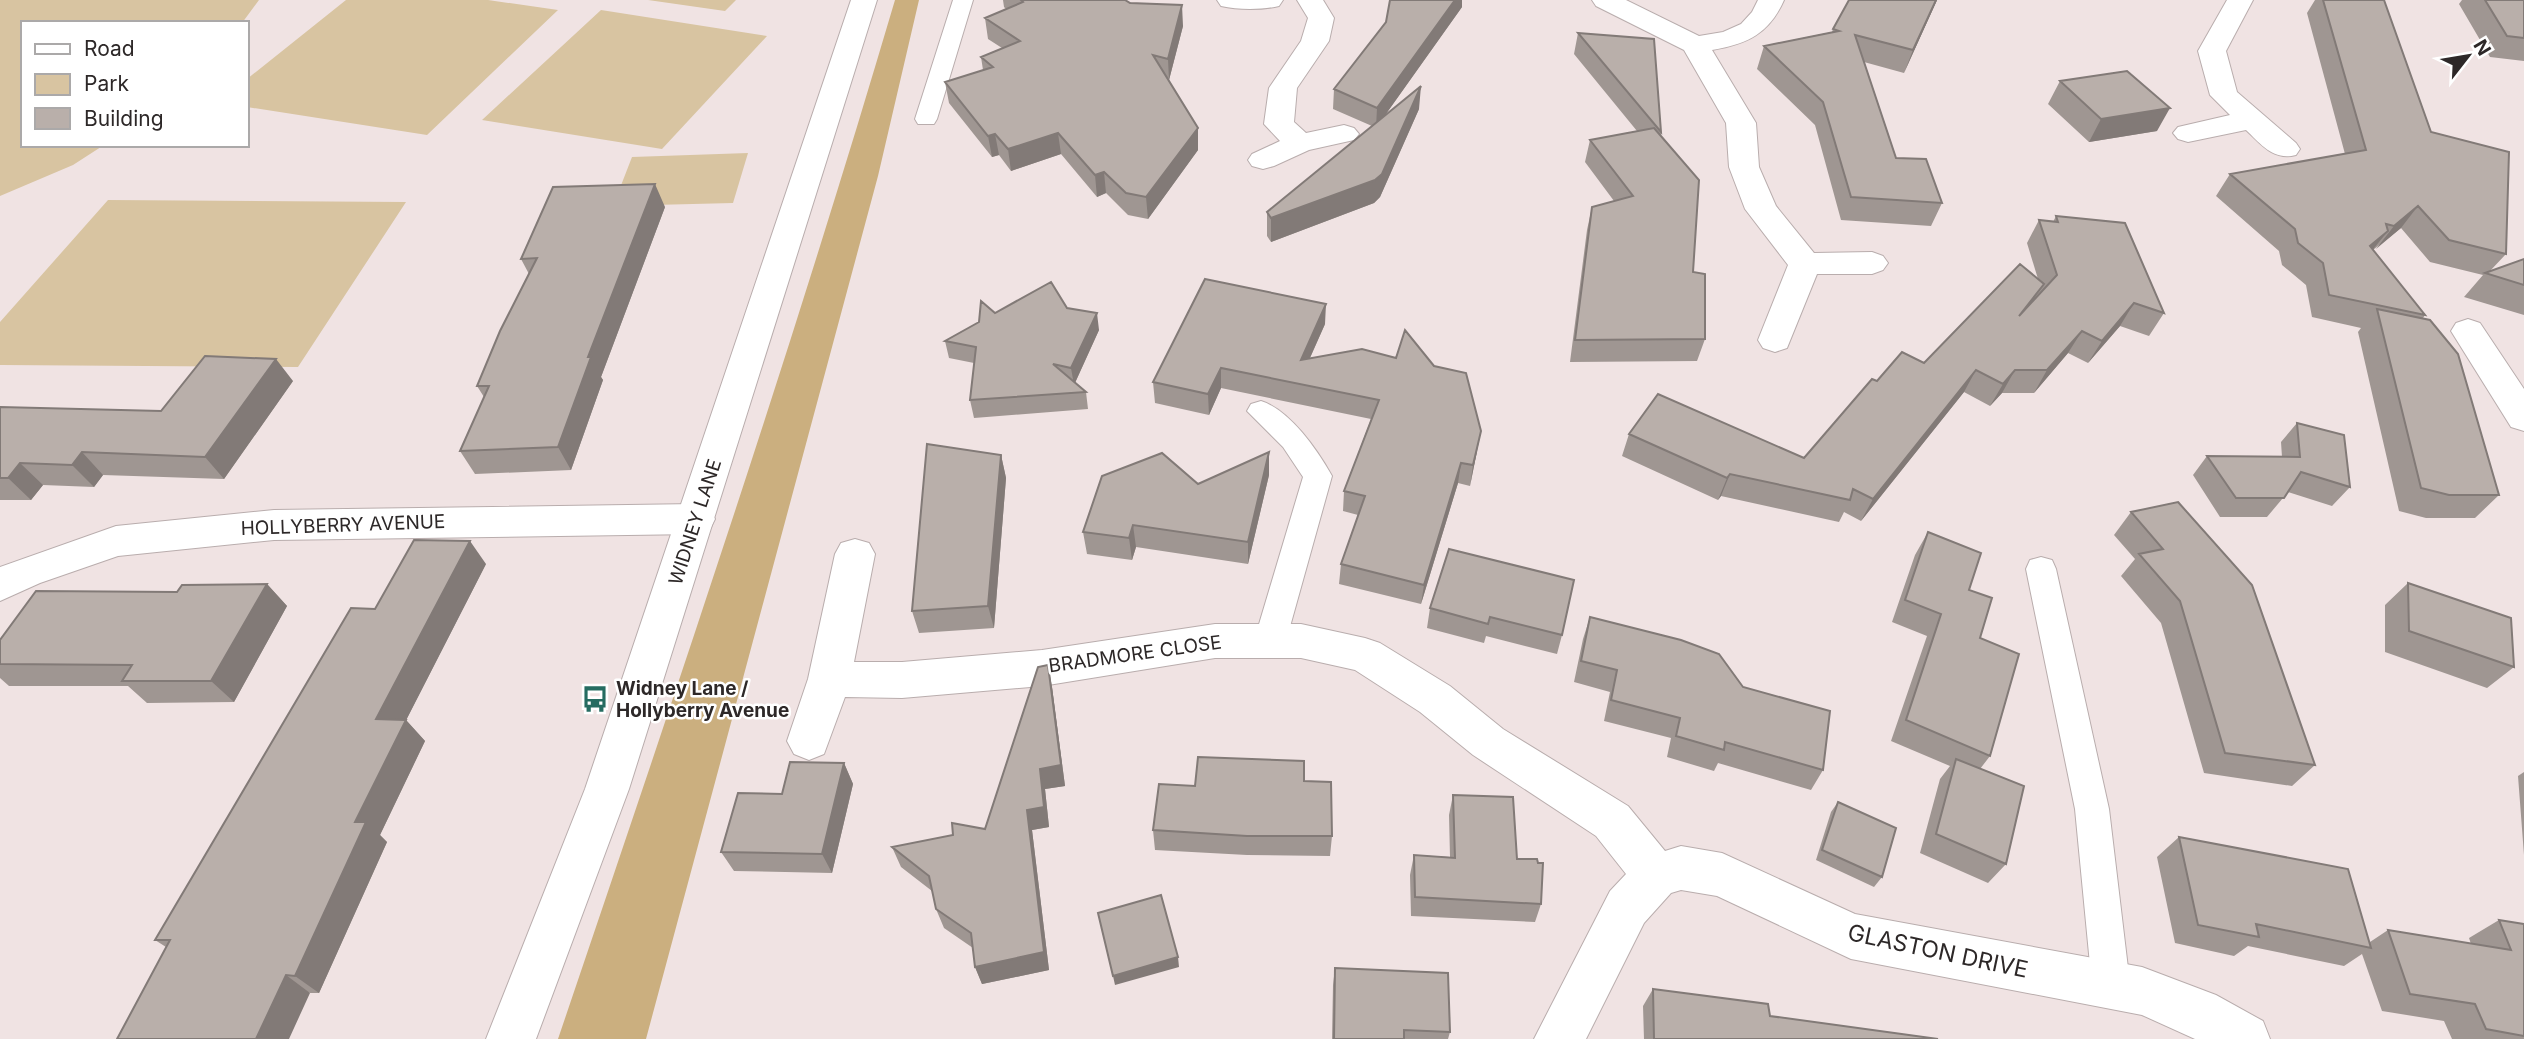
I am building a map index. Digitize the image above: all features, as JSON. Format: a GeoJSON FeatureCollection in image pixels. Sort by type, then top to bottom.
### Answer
{"type":"FeatureCollection","features":[{"type":"Feature","properties":{"kind":"street","name":"WIDNEY LANE"},"geometry":{"type":"LineString","coordinates":[[511,1039],[607,789],[864,0]]}},
{"type":"Feature","properties":{"kind":"street"},"geometry":{"type":"LineString","coordinates":[[1230,0],[1270,0]]}},
{"type":"Feature","properties":{"kind":"street"},"geometry":{"type":"LineString","coordinates":[[1300,143],[1279,124],[1283,89],[1315,41],[1321,18],[1310,0]]}},
{"type":"Feature","properties":{"kind":"street"},"geometry":{"type":"LineString","coordinates":[[1605,0],[1695,45],[1741,123],[1744,167],[1760,209],[1805,264]]}},
{"type":"Feature","properties":{"kind":"street"},"geometry":{"type":"LineString","coordinates":[[1695,45],[1746,34],[1765,16],[1771,0]]}},
{"type":"Feature","properties":{"kind":"street"},"geometry":{"type":"LineString","coordinates":[[2240,0],[2212,51],[2224,95],[2285,149]]}},
{"type":"Feature","properties":{"kind":"street"},"geometry":{"type":"LineString","coordinates":[[2188,133],[2250,120]]}},
{"type":"Feature","properties":{"kind":"street"},"geometry":{"type":"LineString","coordinates":[[1263,160],[1300,143],[1344,134]]}},
{"type":"Feature","properties":{"kind":"street"},"geometry":{"type":"LineString","coordinates":[[1805,264],[1872,264]]}},
{"type":"Feature","properties":{"kind":"street"},"geometry":{"type":"LineString","coordinates":[[1774,340],[1805,264]]}},
{"type":"Feature","properties":{"kind":"street"},"geometry":{"type":"LineString","coordinates":[[2468,331],[2513,381],[2524,418]]}},
{"type":"Feature","properties":{"kind":"street","name":"HOLLYBERRY AVENUE"},"geometry":{"type":"LineString","coordinates":[[0,585],[26,572],[116,541],[261,527],[487,520],[696,519]]}},
{"type":"Feature","properties":{"kind":"street"},"geometry":{"type":"LineString","coordinates":[[809,741],[829,679],[855,554]]}},
{"type":"Feature","properties":{"kind":"street","name":"BRADMORE CLOSE"},"geometry":{"type":"LineString","coordinates":[[829,679],[902,680],[1042,668],[1215,641],[1300,641],[1365,655],[1435,699],[1488,742],[1612,821],[1656,876]]}},
{"type":"Feature","properties":{"kind":"street","name":"GLASTON DRIVE"},"geometry":{"type":"LineString","coordinates":[[1656,876],[1681,868],[1722,875],[1851,936],[2142,991],[2198,1013],[2245,1039]]}},
{"type":"Feature","properties":{"kind":"street"},"geometry":{"type":"LineString","coordinates":[[1559,1039],[1627,907],[1656,876]]}},
{"type":"Feature","properties":{"kind":"lane"},"geometry":{"type":"LineString","coordinates":[[926,119],[963,0]]}},
{"type":"Feature","properties":{"kind":"lane"},"geometry":{"type":"LineString","coordinates":[[1261,411],[1293,440],[1318,476],[1270,641]]}},
{"type":"Feature","properties":{"kind":"lane"},"geometry":{"type":"LineString","coordinates":[[2042,569],[2092,809],[2111,985]]}},
{"type":"Feature","properties":{"kind":"green space"},"geometry":{"type":"Polygon","coordinates":[[[0,0],[259,0],[243,21],[21,21],[21,147],[101,147],[73,165],[0,196],[0,0]]]}},
{"type":"Feature","properties":{"kind":"green space"},"geometry":{"type":"Polygon","coordinates":[[[346,0],[488,0],[558,10],[427,135],[248,107],[248,78],[346,0]]]}},
{"type":"Feature","properties":{"kind":"green space"},"geometry":{"type":"Polygon","coordinates":[[[648,0],[736,0],[725,11],[648,0]]]}},
{"type":"Feature","properties":{"kind":"green space"},"geometry":{"type":"Polygon","coordinates":[[[601,10],[767,36],[662,149],[482,120],[601,10]]]}},
{"type":"Feature","properties":{"kind":"green space"},"geometry":{"type":"Polygon","coordinates":[[[748,153],[733,203],[613,206],[632,157],[748,153]]]}},
{"type":"Feature","properties":{"kind":"green space"},"geometry":{"type":"Polygon","coordinates":[[[108,200],[406,202],[298,367],[0,365],[0,322],[108,200]]]}},
{"type":"Feature","properties":{"kind":"shaded area"},"geometry":{"type":"Polygon","coordinates":[[[895,0],[919,0],[878,176],[646,1039],[558,1039],[774,391],[895,0]]]}},
{"type":"Feature","properties":{"kind":"building"},"geometry":{"type":"Polygon","coordinates":[[[1021,0],[1125,0],[1130,3],[1182,5],[1168,59],[1153,55],[1198,128],[1146,197],[1126,193],[1104,172],[1095,175],[1058,133],[1008,149],[995,134],[988,136],[945,82],[993,67],[981,57],[1020,41],[985,18],[1023,2],[1021,0]]]}},
{"type":"Feature","properties":{"kind":"building"},"geometry":{"type":"Polygon","coordinates":[[[1390,0],[1455,0],[1377,108],[1334,89],[1386,22],[1390,0]]]}},
{"type":"Feature","properties":{"kind":"building"},"geometry":{"type":"Polygon","coordinates":[[[1849,0],[1936,0],[1913,50],[1855,35],[1896,158],[1926,159],[1942,203],[1851,197],[1823,102],[1764,46],[1839,31],[1833,29],[1849,0]]]}},
{"type":"Feature","properties":{"kind":"building"},"geometry":{"type":"Polygon","coordinates":[[[2323,0],[2384,0],[2431,132],[2509,152],[2506,254],[2449,240],[2418,206],[2394,226],[2386,224],[2388,231],[2370,246],[2425,315],[2329,295],[2323,263],[2298,243],[2295,229],[2230,174],[2366,150],[2323,0]]]}},
{"type":"Feature","properties":{"kind":"building"},"geometry":{"type":"Polygon","coordinates":[[[2485,0],[2524,0],[2524,38],[2507,36],[2485,0]]]}},
{"type":"Feature","properties":{"kind":"building"},"geometry":{"type":"Polygon","coordinates":[[[1578,33],[1654,39],[1661,132],[1578,33]]]}},
{"type":"Feature","properties":{"kind":"building"},"geometry":{"type":"Polygon","coordinates":[[[2127,71],[2170,108],[2101,119],[2060,81],[2127,71]]]}},
{"type":"Feature","properties":{"kind":"building"},"geometry":{"type":"Polygon","coordinates":[[[1421,86],[1382,174],[1375,180],[1271,218],[1267,212],[1421,86]]]}},
{"type":"Feature","properties":{"kind":"building"},"geometry":{"type":"Polygon","coordinates":[[[1654,128],[1699,180],[1693,272],[1705,274],[1705,339],[1575,340],[1592,207],[1633,196],[1590,140],[1654,128]]]}},
{"type":"Feature","properties":{"kind":"building"},"geometry":{"type":"Polygon","coordinates":[[[655,184],[588,357],[591,357],[558,447],[460,451],[489,386],[477,386],[500,331],[537,258],[521,259],[553,187],[655,184]]]}},
{"type":"Feature","properties":{"kind":"building"},"geometry":{"type":"Polygon","coordinates":[[[2056,216],[2125,223],[2164,313],[2134,303],[2102,341],[2082,331],[2047,370],[2015,370],[2003,384],[1976,370],[1873,499],[1853,489],[1850,500],[1730,474],[1727,478],[1629,434],[1658,394],[1804,458],[1872,379],[1877,381],[1902,352],[1924,363],[2020,264],[2044,284],[2019,316],[2057,275],[2039,220],[2058,222],[2056,216]]]}},
{"type":"Feature","properties":{"kind":"building"},"geometry":{"type":"Polygon","coordinates":[[[2524,259],[2524,285],[2485,273],[2524,259]]]}},
{"type":"Feature","properties":{"kind":"building"},"geometry":{"type":"Polygon","coordinates":[[[1205,279],[1326,304],[1301,360],[1362,349],[1396,358],[1405,330],[1434,366],[1466,373],[1481,431],[1473,465],[1461,463],[1424,585],[1341,564],[1365,496],[1344,491],[1379,400],[1221,368],[1208,394],[1153,382],[1205,279]]]}},
{"type":"Feature","properties":{"kind":"building"},"geometry":{"type":"Polygon","coordinates":[[[1051,282],[1067,308],[1097,313],[1071,368],[1053,364],[1086,392],[970,400],[976,347],[945,341],[979,322],[981,301],[995,313],[1051,282]]]}},
{"type":"Feature","properties":{"kind":"building"},"geometry":{"type":"Polygon","coordinates":[[[2377,309],[2430,320],[2458,354],[2499,495],[2449,495],[2421,488],[2377,309]]]}},
{"type":"Feature","properties":{"kind":"building"},"geometry":{"type":"Polygon","coordinates":[[[205,356],[276,359],[205,457],[82,452],[72,465],[20,463],[8,478],[0,478],[0,407],[161,411],[205,356]]]}},
{"type":"Feature","properties":{"kind":"building"},"geometry":{"type":"Polygon","coordinates":[[[2297,423],[2344,435],[2350,487],[2301,472],[2284,498],[2236,498],[2207,456],[2300,457],[2297,423]]]}},
{"type":"Feature","properties":{"kind":"building"},"geometry":{"type":"Polygon","coordinates":[[[927,444],[1001,455],[988,606],[912,611],[927,444]]]}},
{"type":"Feature","properties":{"kind":"building"},"geometry":{"type":"Polygon","coordinates":[[[1269,452],[1248,542],[1133,525],[1129,538],[1083,532],[1102,476],[1162,453],[1198,484],[1269,452]]]}},
{"type":"Feature","properties":{"kind":"building"},"geometry":{"type":"Polygon","coordinates":[[[2178,502],[2252,585],[2315,765],[2225,753],[2180,601],[2139,554],[2163,549],[2131,512],[2178,502]]]}},
{"type":"Feature","properties":{"kind":"building"},"geometry":{"type":"Polygon","coordinates":[[[1928,532],[1981,553],[1969,590],[1992,598],[1980,638],[2019,654],[1990,756],[1906,720],[1941,614],[1905,600],[1928,532]]]}},
{"type":"Feature","properties":{"kind":"building"},"geometry":{"type":"Polygon","coordinates":[[[414,540],[470,541],[376,719],[406,720],[355,822],[366,822],[295,976],[286,975],[256,1039],[117,1039],[170,940],[155,940],[351,608],[375,609],[414,540]]]}},
{"type":"Feature","properties":{"kind":"building"},"geometry":{"type":"Polygon","coordinates":[[[1449,549],[1574,580],[1562,635],[1490,617],[1488,624],[1430,608],[1449,549]]]}},
{"type":"Feature","properties":{"kind":"building"},"geometry":{"type":"Polygon","coordinates":[[[2408,583],[2511,618],[2514,667],[2409,631],[2408,583]]]}},
{"type":"Feature","properties":{"kind":"building"},"geometry":{"type":"Polygon","coordinates":[[[267,584],[211,681],[122,681],[132,665],[0,664],[0,640],[36,591],[177,592],[182,585],[267,584]]]}},
{"type":"Feature","properties":{"kind":"building"},"geometry":{"type":"Polygon","coordinates":[[[1590,617],[1681,640],[1719,654],[1743,687],[1830,711],[1823,770],[1725,742],[1724,750],[1676,736],[1680,718],[1611,700],[1617,670],[1581,661],[1590,617]]]}},
{"type":"Feature","properties":{"kind":"building"},"geometry":{"type":"Polygon","coordinates":[[[1048,665],[1061,765],[1040,769],[1044,807],[1027,810],[1044,952],[975,967],[971,933],[936,909],[929,876],[892,847],[953,835],[952,823],[985,829],[1038,667],[1048,665]]]}},
{"type":"Feature","properties":{"kind":"building"},"geometry":{"type":"Polygon","coordinates":[[[1198,757],[1304,761],[1304,781],[1331,782],[1332,836],[1247,836],[1153,830],[1159,784],[1195,786],[1198,757]]]}},
{"type":"Feature","properties":{"kind":"building"},"geometry":{"type":"Polygon","coordinates":[[[1956,759],[2024,786],[2006,864],[1936,834],[1956,759]]]}},
{"type":"Feature","properties":{"kind":"building"},"geometry":{"type":"Polygon","coordinates":[[[790,762],[844,763],[822,854],[721,852],[738,793],[782,794],[790,762]]]}},
{"type":"Feature","properties":{"kind":"building"},"geometry":{"type":"Polygon","coordinates":[[[1453,795],[1513,797],[1517,859],[1537,859],[1538,863],[1543,863],[1541,904],[1415,897],[1414,855],[1455,858],[1453,795]]]}},
{"type":"Feature","properties":{"kind":"building"},"geometry":{"type":"Polygon","coordinates":[[[1838,802],[1896,828],[1882,877],[1822,850],[1838,802]]]}},
{"type":"Feature","properties":{"kind":"building"},"geometry":{"type":"Polygon","coordinates":[[[2179,837],[2348,869],[2371,948],[2256,924],[2259,937],[2198,925],[2179,837]]]}},
{"type":"Feature","properties":{"kind":"building"},"geometry":{"type":"Polygon","coordinates":[[[1161,895],[1178,957],[1113,976],[1098,913],[1161,895]]]}},
{"type":"Feature","properties":{"kind":"building"},"geometry":{"type":"Polygon","coordinates":[[[2499,920],[2524,924],[2524,1036],[2486,1029],[2475,1004],[2410,994],[2388,930],[2511,950],[2499,920]]]}},
{"type":"Feature","properties":{"kind":"building"},"geometry":{"type":"Polygon","coordinates":[[[1335,968],[1448,973],[1450,1032],[1404,1030],[1404,1039],[1334,1039],[1335,968]]]}},
{"type":"Feature","properties":{"kind":"building"},"geometry":{"type":"Polygon","coordinates":[[[1653,989],[1768,1004],[1770,1016],[1938,1039],[1654,1039],[1653,989]]]}},
{"type":"Feature","properties":{"kind":"place","name":"Widney Lane / Hollyberry Avenue"},"geometry":{"type":"Point","coordinates":[595,699]}}]}
